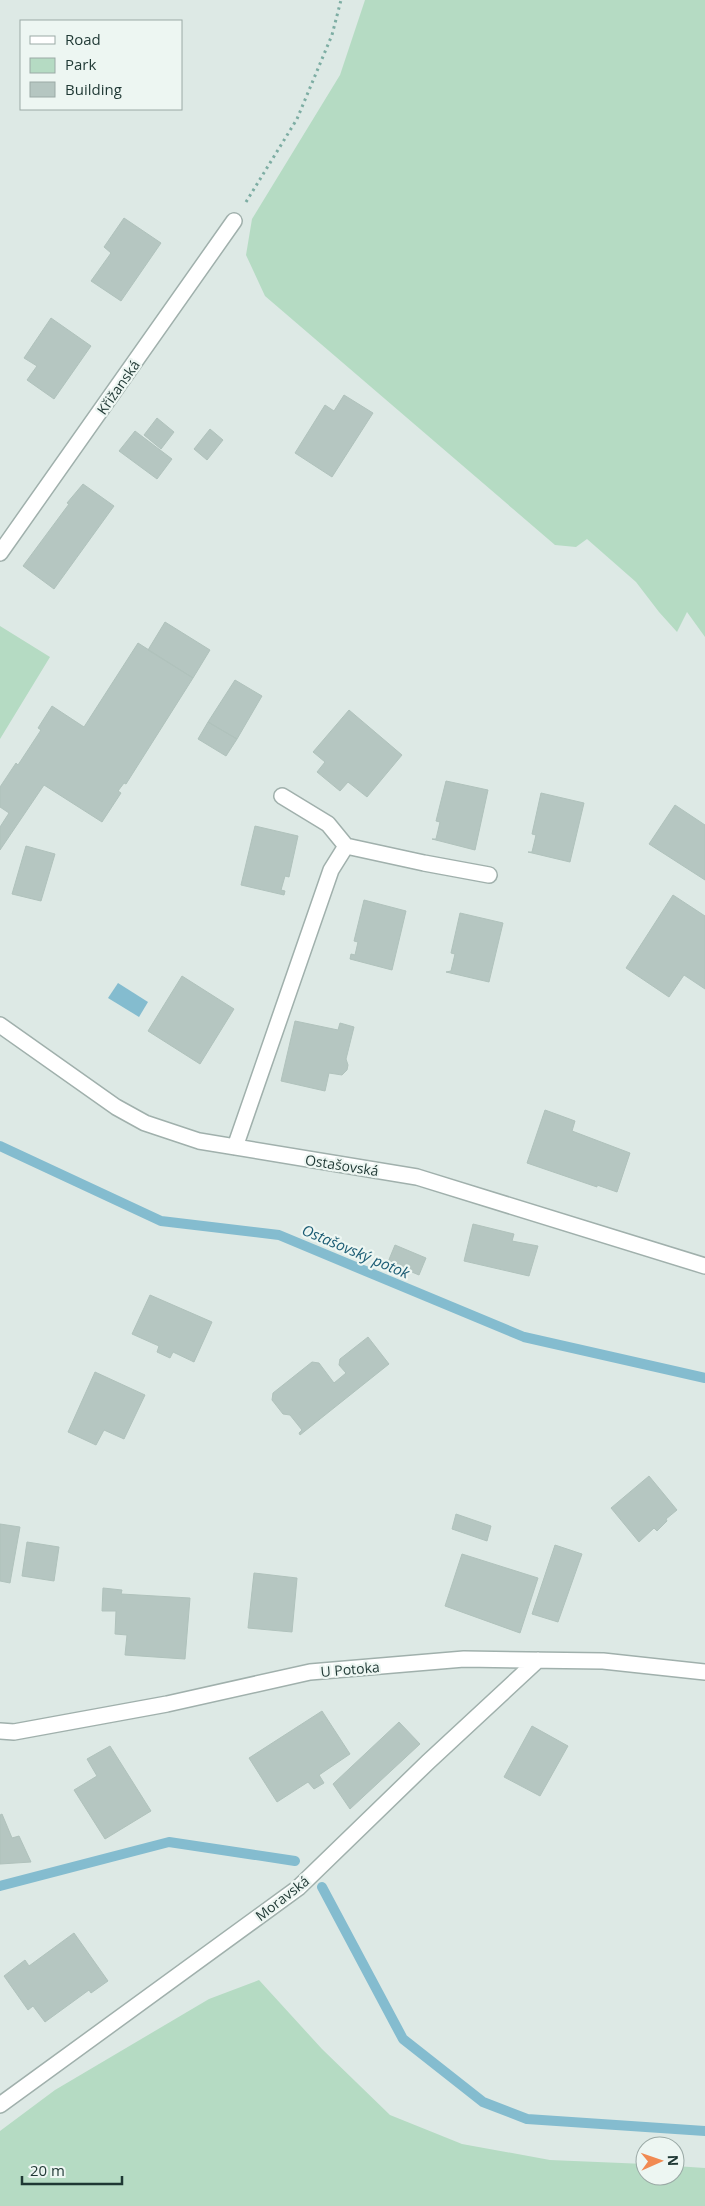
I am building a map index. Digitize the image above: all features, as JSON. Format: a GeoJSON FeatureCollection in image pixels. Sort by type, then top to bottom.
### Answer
{"type":"FeatureCollection","features":[{"type":"Feature","properties":{"kind":"street","name":"Křižanská"},"geometry":{"type":"LineString","coordinates":[[0,553],[234,221]]}},
{"type":"Feature","properties":{"kind":"street"},"geometry":{"type":"LineString","coordinates":[[282,796],[328,824],[346,846],[424,864],[489,875]]}},
{"type":"Feature","properties":{"kind":"street"},"geometry":{"type":"LineString","coordinates":[[235,1147],[331,870],[346,846]]}},
{"type":"Feature","properties":{"kind":"street","name":"Ostašovská"},"geometry":{"type":"LineString","coordinates":[[0,1018],[3,1029],[116,1107],[146,1123],[199,1141],[417,1177],[705,1266]]}},
{"type":"Feature","properties":{"kind":"street","name":"U Potoka"},"geometry":{"type":"LineString","coordinates":[[0,1731],[14,1732],[167,1704],[310,1672],[464,1659],[603,1662],[705,1672]]}},
{"type":"Feature","properties":{"kind":"street","name":"Moravská"},"geometry":{"type":"LineString","coordinates":[[0,2105],[298,1888],[428,1762],[538,1660]]}},
{"type":"Feature","properties":{"kind":"path"},"geometry":{"type":"LineString","coordinates":[[234,221],[298,119],[332,35],[341,0]]}},
{"type":"Feature","properties":{"kind":"green space"},"geometry":{"type":"Polygon","coordinates":[[[365,0],[705,0],[705,637],[687,612],[677,632],[636,582],[587,539],[576,547],[555,545],[265,296],[246,255],[252,219],[340,75],[365,0]]]}},
{"type":"Feature","properties":{"kind":"green space"},"geometry":{"type":"Polygon","coordinates":[[[0,626],[50,657],[0,739],[0,626]]]}},
{"type":"Feature","properties":{"kind":"green space"},"geometry":{"type":"Polygon","coordinates":[[[259,1980],[322,2049],[390,2115],[462,2144],[550,2160],[635,2164],[635,2186],[685,2186],[685,2167],[705,2168],[705,2206],[0,2206],[0,2131],[55,2090],[209,1999],[259,1980]]]}},
{"type":"Feature","properties":{"kind":"water"},"geometry":{"type":"Polygon","coordinates":[[[118,983],[148,1002],[139,1017],[108,998],[118,983]]]}},
{"type":"Feature","properties":{"kind":"building"},"geometry":{"type":"Polygon","coordinates":[[[124,218],[161,243],[121,301],[91,281],[111,253],[104,247],[124,218]]]}},
{"type":"Feature","properties":{"kind":"building"},"geometry":{"type":"Polygon","coordinates":[[[51,318],[91,346],[54,399],[27,380],[37,366],[24,358],[51,318]]]}},
{"type":"Feature","properties":{"kind":"building"},"geometry":{"type":"Polygon","coordinates":[[[344,395],[373,413],[332,477],[295,453],[325,405],[334,411],[344,395]]]}},
{"type":"Feature","properties":{"kind":"building"},"geometry":{"type":"Polygon","coordinates":[[[157,418],[174,432],[161,449],[144,435],[157,418]]]}},
{"type":"Feature","properties":{"kind":"building"},"geometry":{"type":"Polygon","coordinates":[[[210,429],[223,440],[207,460],[194,449],[210,429]]]}},
{"type":"Feature","properties":{"kind":"building"},"geometry":{"type":"Polygon","coordinates":[[[135,431],[172,459],[157,479],[119,451],[135,431]]]}},
{"type":"Feature","properties":{"kind":"building"},"geometry":{"type":"Polygon","coordinates":[[[83,484],[114,506],[54,589],[23,566],[69,504],[67,503],[83,484]]]}},
{"type":"Feature","properties":{"kind":"building"},"geometry":{"type":"Polygon","coordinates":[[[165,622],[210,650],[193,678],[148,650],[165,622]]]}},
{"type":"Feature","properties":{"kind":"building"},"geometry":{"type":"Polygon","coordinates":[[[138,643],[193,678],[126,784],[124,783],[118,791],[121,793],[102,822],[44,785],[0,850],[0,827],[9,813],[0,807],[0,787],[16,763],[18,765],[41,730],[38,728],[52,706],[84,727],[138,643]]]}},
{"type":"Feature","properties":{"kind":"building"},"geometry":{"type":"Polygon","coordinates":[[[235,680],[262,696],[237,739],[208,722],[235,680]]]}},
{"type":"Feature","properties":{"kind":"building"},"geometry":{"type":"Polygon","coordinates":[[[349,710],[402,755],[367,797],[348,782],[340,791],[317,772],[325,762],[313,752],[349,710]]]}},
{"type":"Feature","properties":{"kind":"building"},"geometry":{"type":"Polygon","coordinates":[[[208,722],[237,739],[226,756],[198,739],[208,722]]]}},
{"type":"Feature","properties":{"kind":"building"},"geometry":{"type":"Polygon","coordinates":[[[446,781],[488,790],[475,850],[432,839],[436,839],[440,822],[436,821],[446,781]]]}},
{"type":"Feature","properties":{"kind":"building"},"geometry":{"type":"Polygon","coordinates":[[[541,793],[584,803],[570,862],[528,852],[532,852],[536,835],[532,834],[541,793]]]}},
{"type":"Feature","properties":{"kind":"building"},"geometry":{"type":"Polygon","coordinates":[[[675,805],[705,825],[705,880],[649,844],[675,805]]]}},
{"type":"Feature","properties":{"kind":"building"},"geometry":{"type":"Polygon","coordinates":[[[255,826],[298,836],[289,877],[285,876],[281,890],[285,891],[284,895],[241,885],[255,826]]]}},
{"type":"Feature","properties":{"kind":"building"},"geometry":{"type":"Polygon","coordinates":[[[26,846],[55,854],[41,901],[12,894],[26,846]]]}},
{"type":"Feature","properties":{"kind":"building"},"geometry":{"type":"Polygon","coordinates":[[[673,895],[705,916],[705,989],[684,975],[669,997],[626,968],[673,895]]]}},
{"type":"Feature","properties":{"kind":"building"},"geometry":{"type":"Polygon","coordinates":[[[364,900],[406,911],[392,970],[350,959],[351,954],[355,955],[358,942],[354,941],[364,900]]]}},
{"type":"Feature","properties":{"kind":"building"},"geometry":{"type":"Polygon","coordinates":[[[460,913],[503,923],[489,982],[446,972],[451,971],[455,954],[451,953],[460,913]]]}},
{"type":"Feature","properties":{"kind":"building"},"geometry":{"type":"Polygon","coordinates":[[[182,976],[234,1009],[200,1064],[148,1031],[182,976]]]}},
{"type":"Feature","properties":{"kind":"building"},"geometry":{"type":"Polygon","coordinates":[[[295,1021],[338,1030],[340,1023],[354,1027],[346,1059],[347,1070],[342,1075],[329,1073],[325,1091],[281,1081],[295,1021]]]}},
{"type":"Feature","properties":{"kind":"building"},"geometry":{"type":"Polygon","coordinates":[[[545,1110],[575,1121],[572,1131],[630,1153],[617,1192],[527,1163],[545,1110]]]}},
{"type":"Feature","properties":{"kind":"building"},"geometry":{"type":"Polygon","coordinates":[[[473,1224],[514,1234],[512,1241],[538,1246],[529,1276],[464,1261],[473,1224]]]}},
{"type":"Feature","properties":{"kind":"building"},"geometry":{"type":"Polygon","coordinates":[[[395,1245],[426,1258],[419,1275],[388,1262],[395,1245]]]}},
{"type":"Feature","properties":{"kind":"building"},"geometry":{"type":"Polygon","coordinates":[[[150,1295],[212,1322],[194,1362],[173,1352],[170,1358],[157,1352],[159,1346],[132,1334],[150,1295]]]}},
{"type":"Feature","properties":{"kind":"building"},"geometry":{"type":"Polygon","coordinates":[[[368,1337],[389,1364],[300,1435],[299,1433],[302,1430],[290,1415],[283,1414],[272,1400],[273,1393],[312,1362],[319,1363],[334,1383],[346,1373],[339,1365],[340,1359],[368,1337]]]}},
{"type":"Feature","properties":{"kind":"building"},"geometry":{"type":"Polygon","coordinates":[[[95,1372],[145,1395],[124,1439],[104,1430],[96,1445],[68,1432],[95,1372]]]}},
{"type":"Feature","properties":{"kind":"building"},"geometry":{"type":"Polygon","coordinates":[[[649,1476],[677,1510],[666,1519],[667,1521],[657,1531],[654,1528],[639,1542],[611,1508],[649,1476]]]}},
{"type":"Feature","properties":{"kind":"building"},"geometry":{"type":"Polygon","coordinates":[[[456,1514],[491,1526],[487,1541],[452,1529],[456,1514]]]}},
{"type":"Feature","properties":{"kind":"building"},"geometry":{"type":"Polygon","coordinates":[[[0,1524],[20,1527],[10,1583],[0,1581],[0,1524]]]}},
{"type":"Feature","properties":{"kind":"building"},"geometry":{"type":"Polygon","coordinates":[[[27,1542],[59,1547],[54,1581],[22,1576],[27,1542]]]}},
{"type":"Feature","properties":{"kind":"building"},"geometry":{"type":"Polygon","coordinates":[[[555,1545],[582,1554],[558,1622],[532,1614],[555,1545]]]}},
{"type":"Feature","properties":{"kind":"building"},"geometry":{"type":"Polygon","coordinates":[[[462,1554],[538,1578],[520,1633],[445,1606],[462,1554]]]}},
{"type":"Feature","properties":{"kind":"building"},"geometry":{"type":"Polygon","coordinates":[[[254,1573],[297,1578],[292,1632],[248,1628],[254,1573]]]}},
{"type":"Feature","properties":{"kind":"building"},"geometry":{"type":"Polygon","coordinates":[[[103,1588],[122,1590],[121,1594],[190,1598],[185,1659],[125,1655],[127,1635],[115,1634],[116,1611],[102,1611],[103,1588]]]}},
{"type":"Feature","properties":{"kind":"building"},"geometry":{"type":"Polygon","coordinates":[[[322,1711],[350,1754],[319,1775],[324,1783],[314,1789],[308,1782],[277,1802],[249,1758],[322,1711]]]}},
{"type":"Feature","properties":{"kind":"building"},"geometry":{"type":"Polygon","coordinates":[[[399,1722],[420,1744],[350,1809],[333,1784],[399,1722]]]}},
{"type":"Feature","properties":{"kind":"building"},"geometry":{"type":"Polygon","coordinates":[[[532,1726],[568,1746],[540,1796],[504,1777],[532,1726]]]}},
{"type":"Feature","properties":{"kind":"building"},"geometry":{"type":"Polygon","coordinates":[[[110,1746],[151,1811],[105,1839],[74,1790],[97,1776],[87,1759],[110,1746]]]}},
{"type":"Feature","properties":{"kind":"building"},"geometry":{"type":"Polygon","coordinates":[[[2,1814],[12,1838],[19,1836],[31,1862],[0,1864],[0,1815],[2,1814]]]}},
{"type":"Feature","properties":{"kind":"building"},"geometry":{"type":"Polygon","coordinates":[[[74,1933],[108,1981],[91,1993],[89,1990],[45,2022],[33,2006],[28,2010],[4,1976],[25,1960],[29,1966],[74,1933]]]}},
{"type":"Feature","properties":{"kind":"waterway","name":"Ostašovský potok"},"geometry":{"type":"LineString","coordinates":[[0,1146],[161,1221],[279,1235],[524,1337],[705,1378]]}},
{"type":"Feature","properties":{"kind":"waterway"},"geometry":{"type":"LineString","coordinates":[[0,1886],[169,1842],[295,1861]]}},
{"type":"Feature","properties":{"kind":"waterway"},"geometry":{"type":"LineString","coordinates":[[322,1887],[403,2039],[483,2102],[527,2119],[705,2131]]}}]}
